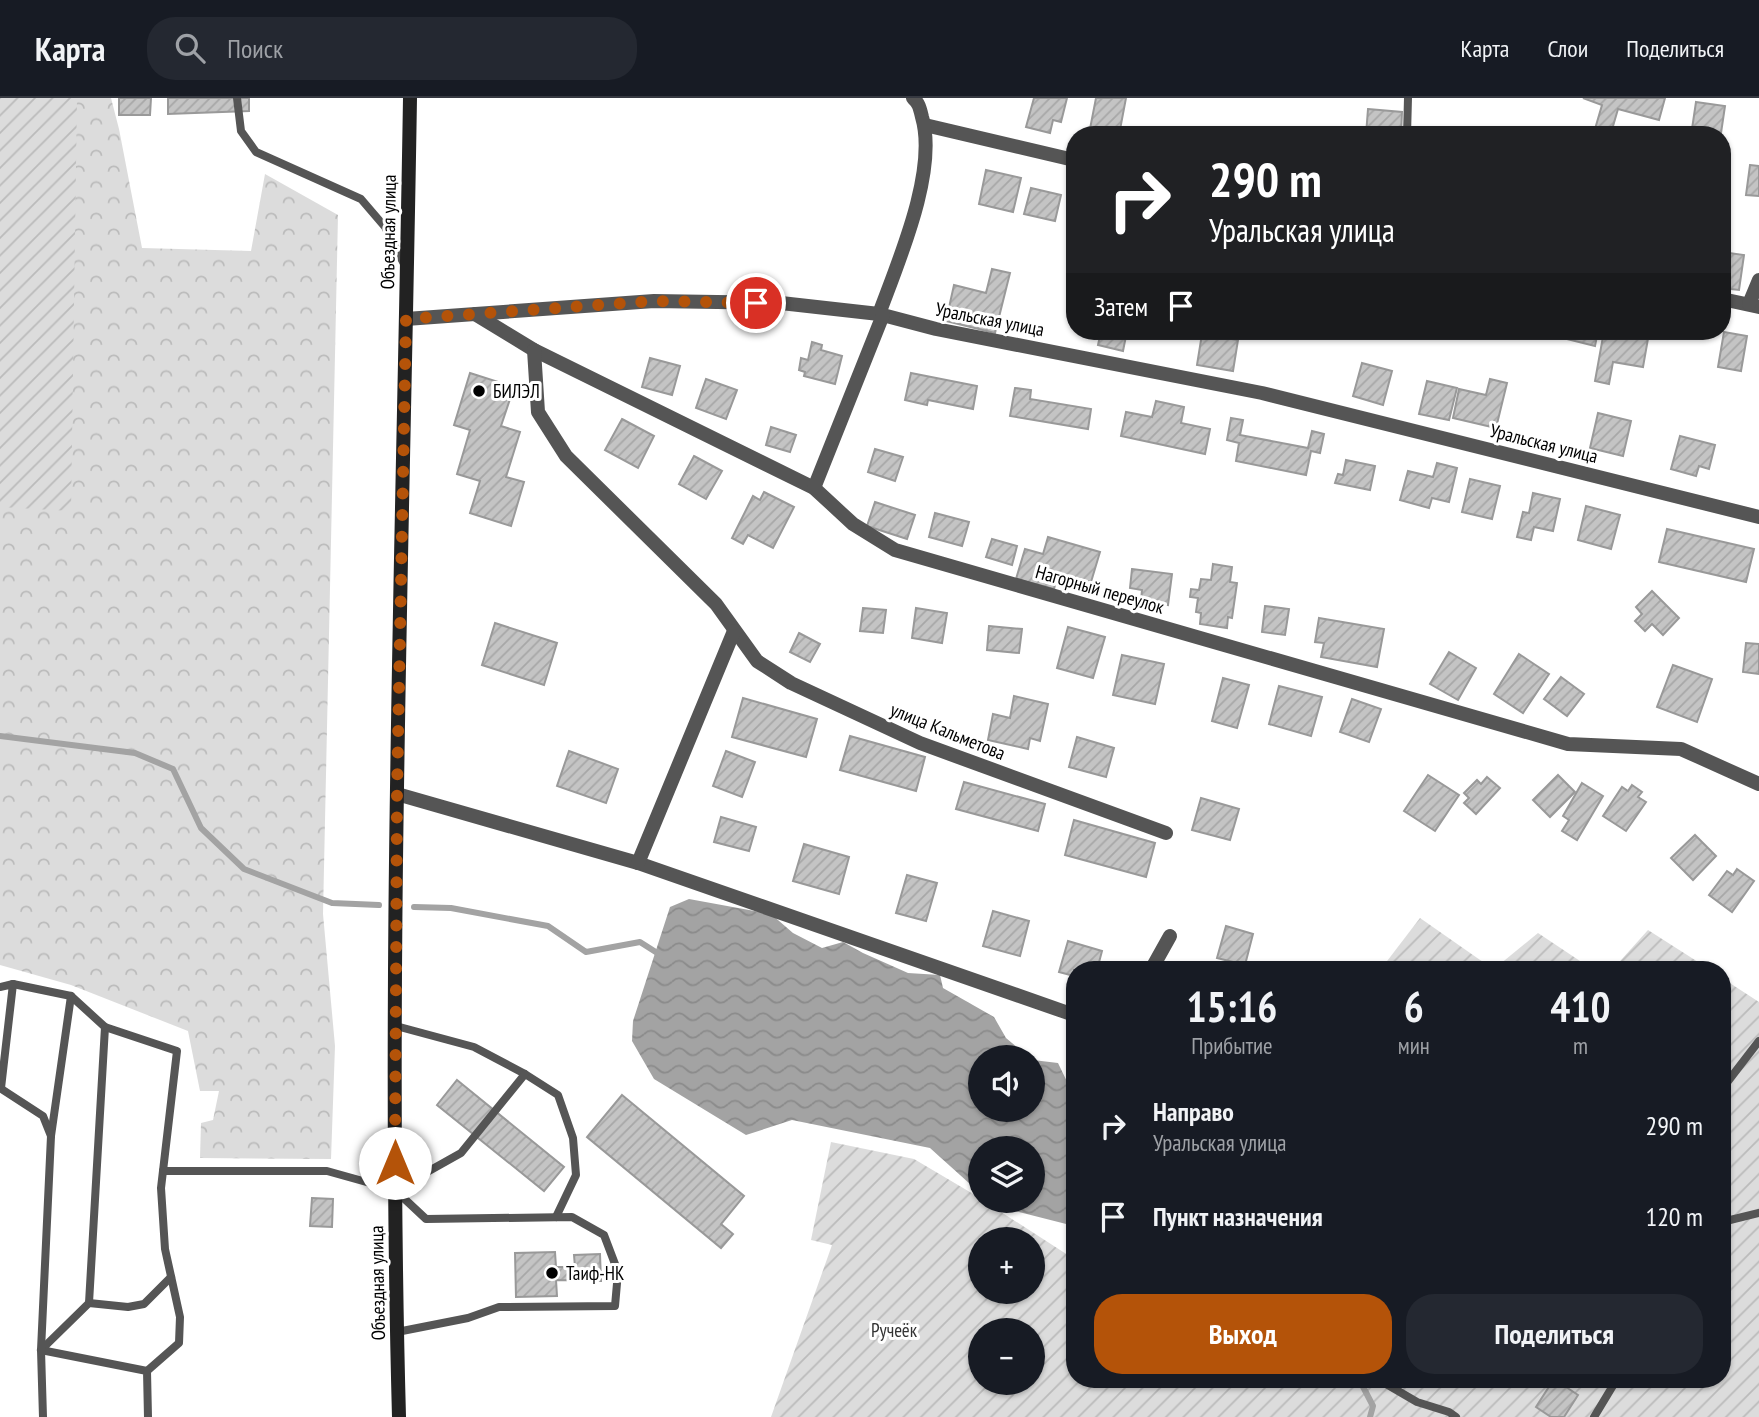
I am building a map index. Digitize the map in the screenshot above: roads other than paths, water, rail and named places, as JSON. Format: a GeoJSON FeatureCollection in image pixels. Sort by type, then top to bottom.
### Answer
{"type":"FeatureCollection","features":[{"type":"Feature","properties":{"kind":"main road","name":"Объездная улица"},"geometry":{"type":"LineString","coordinates":[[399,1417],[395,1190],[397,794],[410,98]]}},
{"type":"Feature","properties":{"kind":"street"},"geometry":{"type":"LineString","coordinates":[[814,488],[881,315],[910,226],[925,165],[925,125],[918,102],[913,98]]}},
{"type":"Feature","properties":{"kind":"street"},"geometry":{"type":"LineString","coordinates":[[925,125],[1066,158]]}},
{"type":"Feature","properties":{"kind":"street"},"geometry":{"type":"LineString","coordinates":[[1731,301],[1754,305],[1759,280]]}},
{"type":"Feature","properties":{"kind":"street","name":"Уральская улица"},"geometry":{"type":"LineString","coordinates":[[406,319],[654,301],[781,303],[881,315],[936,329],[1262,393],[1759,517]]}},
{"type":"Feature","properties":{"kind":"street","name":"Нагорный переулок"},"geometry":{"type":"LineString","coordinates":[[475,314],[534,350],[814,488],[853,524],[895,550],[1568,744],[1681,749],[1759,784]]}},
{"type":"Feature","properties":{"kind":"street","name":"улица Кальметова"},"geometry":{"type":"LineString","coordinates":[[534,350],[538,412],[566,456],[716,604],[757,661],[791,683],[920,743],[1166,833]]}},
{"type":"Feature","properties":{"kind":"street"},"geometry":{"type":"LineString","coordinates":[[638,863],[734,631]]}},
{"type":"Feature","properties":{"kind":"street"},"geometry":{"type":"LineString","coordinates":[[1741,775],[1759,768]]}},
{"type":"Feature","properties":{"kind":"street"},"geometry":{"type":"LineString","coordinates":[[397,794],[638,863],[1066,1012]]}},
{"type":"Feature","properties":{"kind":"street"},"geometry":{"type":"LineString","coordinates":[[1156,961],[1170,936]]}},
{"type":"Feature","properties":{"kind":"lane"},"geometry":{"type":"LineString","coordinates":[[237,98],[242,131],[256,152],[361,199],[385,226],[407,271]]}},
{"type":"Feature","properties":{"kind":"lane"},"geometry":{"type":"LineString","coordinates":[[1407,126],[1408,98]]}},
{"type":"Feature","properties":{"kind":"lane"},"geometry":{"type":"LineString","coordinates":[[0,987],[13,984],[71,996],[105,1027],[177,1051],[161,1188],[164,1237],[180,1317],[179,1343],[147,1371]]}},
{"type":"Feature","properties":{"kind":"lane"},"geometry":{"type":"LineString","coordinates":[[13,984],[0,1088],[43,1116],[51,1136]]}},
{"type":"Feature","properties":{"kind":"lane"},"geometry":{"type":"LineString","coordinates":[[43,1417],[41,1350],[51,1136],[71,996]]}},
{"type":"Feature","properties":{"kind":"lane"},"geometry":{"type":"LineString","coordinates":[[396,1026],[474,1047],[558,1095],[573,1138],[576,1175],[556,1217]]}},
{"type":"Feature","properties":{"kind":"lane"},"geometry":{"type":"LineString","coordinates":[[41,1350],[89,1303],[105,1027]]}},
{"type":"Feature","properties":{"kind":"lane"},"geometry":{"type":"LineString","coordinates":[[1731,1077],[1759,1041]]}},
{"type":"Feature","properties":{"kind":"lane"},"geometry":{"type":"LineString","coordinates":[[395,1190],[461,1153],[525,1074]]}},
{"type":"Feature","properties":{"kind":"lane"},"geometry":{"type":"LineString","coordinates":[[163,1171],[327,1171],[395,1190],[426,1219],[572,1217],[604,1235],[618,1272],[615,1306],[499,1307],[468,1318],[397,1332]]}},
{"type":"Feature","properties":{"kind":"lane"},"geometry":{"type":"LineString","coordinates":[[1731,1220],[1759,1213]]}},
{"type":"Feature","properties":{"kind":"lane"},"geometry":{"type":"LineString","coordinates":[[89,1303],[128,1307],[144,1304],[171,1277]]}},
{"type":"Feature","properties":{"kind":"lane"},"geometry":{"type":"LineString","coordinates":[[41,1350],[147,1371]]}},
{"type":"Feature","properties":{"kind":"lane"},"geometry":{"type":"LineString","coordinates":[[147,1371],[148,1417]]}},
{"type":"Feature","properties":{"kind":"lane"},"geometry":{"type":"LineString","coordinates":[[1393,1388],[1417,1402],[1456,1417]]}},
{"type":"Feature","properties":{"kind":"lane"},"geometry":{"type":"LineString","coordinates":[[1594,1417],[1612,1388]]}},
{"type":"Feature","properties":{"kind":"water"},"geometry":{"type":"Polygon","coordinates":[[[689,899],[771,914],[793,933],[822,948],[843,942],[908,973],[940,975],[943,988],[994,1017],[1006,1038],[1014,1045],[968,1045],[968,1122],[1045,1122],[1045,1061],[1058,1063],[1066,1080],[1066,1224],[1023,1213],[1045,1213],[1045,1136],[968,1136],[968,1182],[930,1148],[792,1120],[746,1135],[654,1079],[632,1041],[633,1021],[670,907],[689,899]]]}},
{"type":"Feature","properties":{"kind":"waterway"},"geometry":{"type":"LineString","coordinates":[[0,736],[135,753],[173,769],[201,828],[244,869],[332,903],[379,905]]}},
{"type":"Feature","properties":{"kind":"waterway"},"geometry":{"type":"LineString","coordinates":[[414,907],[451,908],[548,926],[586,952],[640,942],[662,956]]}},
{"type":"Feature","properties":{"kind":"waterway"},"geometry":{"type":"LineString","coordinates":[[1364,1388],[1373,1406],[1370,1417]]}},
{"type":"Feature","properties":{"kind":"place","name":"БИЛЭЛ"},"geometry":{"type":"Point","coordinates":[479,391]}},
{"type":"Feature","properties":{"kind":"place","name":"Таиф-НК"},"geometry":{"type":"Point","coordinates":[552,1273]}},
{"type":"Feature","properties":{"kind":"park label","name":"Ручеёк"},"geometry":{"type":"Point","coordinates":[894,1330]}}]}
